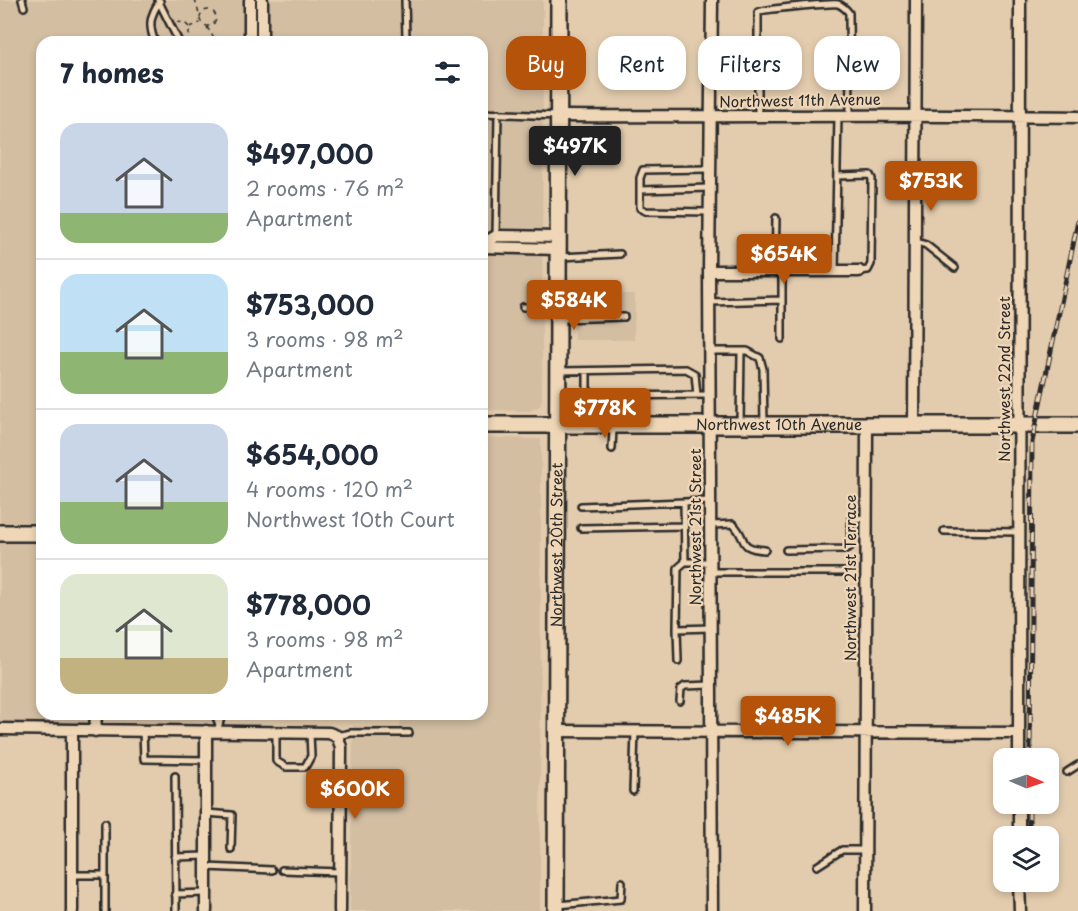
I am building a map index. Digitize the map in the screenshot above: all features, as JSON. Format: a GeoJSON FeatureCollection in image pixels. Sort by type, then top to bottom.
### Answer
{"type":"FeatureCollection","features":[{"type":"Feature","properties":{"kind":"main road","name":"Northwest 20th Street"},"geometry":{"type":"LineString","coordinates":[[556,908],[559,0]]}},
{"type":"Feature","properties":{"kind":"main road","name":"Northwest 10th Avenue"},"geometry":{"type":"LineString","coordinates":[[488,424],[1078,424]]}},
{"type":"Feature","properties":{"kind":"main road"},"geometry":{"type":"LineString","coordinates":[[0,533],[36,533]]}},
{"type":"Feature","properties":{"kind":"street"},"geometry":{"type":"LineString","coordinates":[[250,0],[250,36]]}},
{"type":"Feature","properties":{"kind":"street"},"geometry":{"type":"LineString","coordinates":[[262,0],[262,36]]}},
{"type":"Feature","properties":{"kind":"street","name":"Northwest 21st Street"},"geometry":{"type":"LineString","coordinates":[[712,0],[709,271],[712,395],[710,732],[712,911]]}},
{"type":"Feature","properties":{"kind":"street"},"geometry":{"type":"LineString","coordinates":[[914,425],[917,242],[916,0]]}},
{"type":"Feature","properties":{"kind":"street","name":"Northwest 22nd Street"},"geometry":{"type":"LineString","coordinates":[[1019,748],[1020,0]]}},
{"type":"Feature","properties":{"kind":"street","name":"Northwest 11th Avenue"},"geometry":{"type":"LineString","coordinates":[[559,116],[758,117],[916,114],[1078,117]]}},
{"type":"Feature","properties":{"kind":"street"},"geometry":{"type":"LineString","coordinates":[[488,242],[496,236],[558,248]]}},
{"type":"Feature","properties":{"kind":"street"},"geometry":{"type":"LineString","coordinates":[[488,246],[558,248]]}},
{"type":"Feature","properties":{"kind":"street"},"geometry":{"type":"LineString","coordinates":[[709,271],[859,271]]}},
{"type":"Feature","properties":{"kind":"street","name":"Northwest 21st Terrace"},"geometry":{"type":"LineString","coordinates":[[865,911],[867,425]]}},
{"type":"Feature","properties":{"kind":"street"},"geometry":{"type":"LineString","coordinates":[[95,731],[96,720]]}},
{"type":"Feature","properties":{"kind":"street"},"geometry":{"type":"LineString","coordinates":[[0,729],[95,731],[214,729],[329,733],[337,736],[341,747],[340,911]]}},
{"type":"Feature","properties":{"kind":"street"},"geometry":{"type":"LineString","coordinates":[[206,911],[206,760],[214,729]]}},
{"type":"Feature","properties":{"kind":"street"},"geometry":{"type":"LineString","coordinates":[[72,730],[72,911]]}},
{"type":"Feature","properties":{"kind":"street"},"geometry":{"type":"LineString","coordinates":[[557,731],[1019,733]]}},
{"type":"Feature","properties":{"kind":"street"},"geometry":{"type":"LineString","coordinates":[[1020,892],[1020,911]]}},
{"type":"Feature","properties":{"kind":"lane"},"geometry":{"type":"LineString","coordinates":[[22,0],[24,7]]}},
{"type":"Feature","properties":{"kind":"lane"},"geometry":{"type":"LineString","coordinates":[[405,0],[405,36]]}},
{"type":"Feature","properties":{"kind":"lane"},"geometry":{"type":"LineString","coordinates":[[159,1],[180,36]]}},
{"type":"Feature","properties":{"kind":"lane"},"geometry":{"type":"LineString","coordinates":[[152,36],[150,21],[159,1]]}},
{"type":"Feature","properties":{"kind":"lane"},"geometry":{"type":"LineString","coordinates":[[758,117],[758,12],[767,8],[841,2],[849,13],[850,21],[850,115]]}},
{"type":"Feature","properties":{"kind":"lane"},"geometry":{"type":"LineString","coordinates":[[488,113],[559,116]]}},
{"type":"Feature","properties":{"kind":"lane"},"geometry":{"type":"LineString","coordinates":[[496,236],[498,113]]}},
{"type":"Feature","properties":{"kind":"lane"},"geometry":{"type":"LineString","coordinates":[[836,271],[838,115]]}},
{"type":"Feature","properties":{"kind":"lane"},"geometry":{"type":"LineString","coordinates":[[710,212],[642,211],[640,190],[643,170],[711,169]]}},
{"type":"Feature","properties":{"kind":"lane"},"geometry":{"type":"LineString","coordinates":[[837,176],[870,175],[872,179],[871,268],[859,271]]}},
{"type":"Feature","properties":{"kind":"lane"},"geometry":{"type":"LineString","coordinates":[[640,190],[711,188]]}},
{"type":"Feature","properties":{"kind":"lane"},"geometry":{"type":"LineString","coordinates":[[776,218],[778,271],[782,300],[782,339]]}},
{"type":"Feature","properties":{"kind":"lane"},"geometry":{"type":"LineString","coordinates":[[917,242],[926,244],[955,268]]}},
{"type":"Feature","properties":{"kind":"lane"},"geometry":{"type":"LineString","coordinates":[[558,248],[620,254]]}},
{"type":"Feature","properties":{"kind":"lane"},"geometry":{"type":"LineString","coordinates":[[710,302],[782,300]]}},
{"type":"Feature","properties":{"kind":"lane"},"geometry":{"type":"LineString","coordinates":[[523,307],[558,313],[624,318]]}},
{"type":"Feature","properties":{"kind":"lane"},"geometry":{"type":"LineString","coordinates":[[711,351],[747,351],[760,358],[763,369],[764,424]]}},
{"type":"Feature","properties":{"kind":"lane"},"geometry":{"type":"LineString","coordinates":[[740,424],[741,351]]}},
{"type":"Feature","properties":{"kind":"lane"},"geometry":{"type":"LineString","coordinates":[[558,371],[686,369],[695,374],[697,395]]}},
{"type":"Feature","properties":{"kind":"lane"},"geometry":{"type":"LineString","coordinates":[[587,371],[588,394],[603,396],[712,395]]}},
{"type":"Feature","properties":{"kind":"lane"},"geometry":{"type":"LineString","coordinates":[[603,396],[612,449]]}},
{"type":"Feature","properties":{"kind":"lane"},"geometry":{"type":"LineString","coordinates":[[580,506],[712,501]]}},
{"type":"Feature","properties":{"kind":"lane"},"geometry":{"type":"LineString","coordinates":[[678,661],[678,568],[685,562],[684,503]]}},
{"type":"Feature","properties":{"kind":"lane"},"geometry":{"type":"LineString","coordinates":[[786,550],[846,549],[850,547],[851,519],[866,518]]}},
{"type":"Feature","properties":{"kind":"lane"},"geometry":{"type":"LineString","coordinates":[[712,525],[732,525],[739,530],[743,544],[749,549],[765,550]]}},
{"type":"Feature","properties":{"kind":"lane"},"geometry":{"type":"LineString","coordinates":[[581,528],[685,526]]}},
{"type":"Feature","properties":{"kind":"lane"},"geometry":{"type":"LineString","coordinates":[[944,531],[1019,532]]}},
{"type":"Feature","properties":{"kind":"lane"},"geometry":{"type":"LineString","coordinates":[[685,562],[711,567],[844,572]]}},
{"type":"Feature","properties":{"kind":"lane"},"geometry":{"type":"LineString","coordinates":[[677,629],[711,628]]}},
{"type":"Feature","properties":{"kind":"lane"},"geometry":{"type":"LineString","coordinates":[[681,701],[681,689],[685,686],[711,685]]}},
{"type":"Feature","properties":{"kind":"lane"},"geometry":{"type":"LineString","coordinates":[[214,729],[215,720]]}},
{"type":"Feature","properties":{"kind":"lane"},"geometry":{"type":"LineString","coordinates":[[214,729],[219,720]]}},
{"type":"Feature","properties":{"kind":"lane"},"geometry":{"type":"LineString","coordinates":[[143,731],[144,759],[206,760]]}},
{"type":"Feature","properties":{"kind":"lane"},"geometry":{"type":"LineString","coordinates":[[276,732],[276,761],[286,767],[309,765],[310,733]]}},
{"type":"Feature","properties":{"kind":"lane"},"geometry":{"type":"LineString","coordinates":[[337,736],[371,732],[409,733]]}},
{"type":"Feature","properties":{"kind":"lane"},"geometry":{"type":"LineString","coordinates":[[633,792],[634,732]]}},
{"type":"Feature","properties":{"kind":"lane"},"geometry":{"type":"LineString","coordinates":[[1078,765],[1067,772],[1078,772]]}},
{"type":"Feature","properties":{"kind":"lane"},"geometry":{"type":"LineString","coordinates":[[175,776],[176,911]]}},
{"type":"Feature","properties":{"kind":"lane"},"geometry":{"type":"LineString","coordinates":[[206,813],[232,815],[231,849]]}},
{"type":"Feature","properties":{"kind":"lane"},"geometry":{"type":"LineString","coordinates":[[105,823],[105,911]]}},
{"type":"Feature","properties":{"kind":"lane"},"geometry":{"type":"LineString","coordinates":[[817,866],[842,850],[866,850]]}},
{"type":"Feature","properties":{"kind":"lane"},"geometry":{"type":"LineString","coordinates":[[175,857],[272,870]]}},
{"type":"Feature","properties":{"kind":"lane"},"geometry":{"type":"LineString","coordinates":[[282,870],[340,872]]}},
{"type":"Feature","properties":{"kind":"lane"},"geometry":{"type":"LineString","coordinates":[[72,875],[105,875]]}},
{"type":"Feature","properties":{"kind":"lane"},"geometry":{"type":"LineString","coordinates":[[556,908],[621,899],[622,882]]}},
{"type":"Feature","properties":{"kind":"lane"},"geometry":{"type":"LineString","coordinates":[[176,894],[206,893]]}},
{"type":"Feature","properties":{"kind":"path"},"geometry":{"type":"LineString","coordinates":[[195,0],[200,23]]}},
{"type":"Feature","properties":{"kind":"path"},"geometry":{"type":"LineString","coordinates":[[200,15],[205,10],[215,14],[215,21],[207,27]]}},
{"type":"Feature","properties":{"kind":"path"},"geometry":{"type":"LineString","coordinates":[[176,22],[182,22],[189,27]]}},
{"type":"Feature","properties":{"kind":"path"},"geometry":{"type":"LineString","coordinates":[[189,27],[200,23],[207,27],[212,36]]}},
{"type":"Feature","properties":{"kind":"path"},"geometry":{"type":"LineString","coordinates":[[188,36],[189,27]]}},
{"type":"Feature","properties":{"kind":"shaded area"},"geometry":{"type":"Polygon","coordinates":[[[0,0],[543,0],[543,36],[506,36],[506,90],[543,90],[542,398],[540,406],[530,411],[488,410],[488,36],[36,36],[36,720],[214,720],[214,723],[0,722],[0,0]]]}},
{"type":"Feature","properties":{"kind":"shaded area"},"geometry":{"type":"Polygon","coordinates":[[[574,294],[635,294],[634,340],[574,340],[574,294]]]}},
{"type":"Feature","properties":{"kind":"shaded area"},"geometry":{"type":"Polygon","coordinates":[[[488,437],[541,439],[540,911],[350,911],[353,726],[400,728],[401,720],[488,720],[488,437]]]}},
{"type":"Feature","properties":{"kind":"railway"},"geometry":{"type":"LineString","coordinates":[[1030,748],[1032,442],[1078,221]]}},
{"type":"Feature","properties":{"kind":"railway"},"geometry":{"type":"LineString","coordinates":[[1029,814],[1029,826]]}}]}
